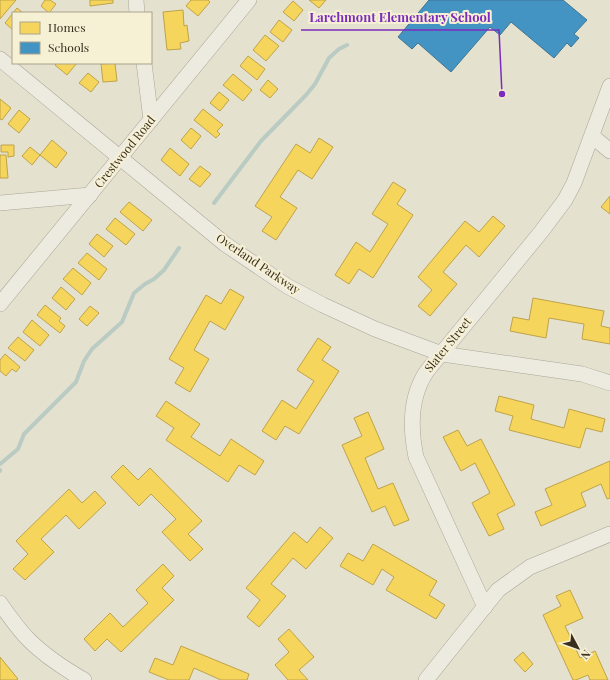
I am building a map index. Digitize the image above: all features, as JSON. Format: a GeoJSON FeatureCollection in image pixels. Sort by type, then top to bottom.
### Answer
{"type":"FeatureCollection","features":[{"type":"Feature","properties":{"kind":"street"},"geometry":{"type":"LineString","coordinates":[[136,0],[137,12]]}},
{"type":"Feature","properties":{"kind":"street","name":"Crestwood Road"},"geometry":{"type":"LineString","coordinates":[[0,304],[249,0]]}},
{"type":"Feature","properties":{"kind":"street","name":"Overland Parkway"},"geometry":{"type":"LineString","coordinates":[[0,59],[225,244],[287,286],[375,330],[442,354],[582,374],[610,384]]}},
{"type":"Feature","properties":{"kind":"street"},"geometry":{"type":"LineString","coordinates":[[144,64],[151,120]]}},
{"type":"Feature","properties":{"kind":"street","name":"Slater Street"},"geometry":{"type":"LineString","coordinates":[[485,606],[416,457],[411,424],[414,403],[421,382],[427,371],[561,206],[574,183],[610,86]]}},
{"type":"Feature","properties":{"kind":"street"},"geometry":{"type":"LineString","coordinates":[[592,136],[610,151]]}},
{"type":"Feature","properties":{"kind":"street"},"geometry":{"type":"LineString","coordinates":[[0,203],[90,195]]}},
{"type":"Feature","properties":{"kind":"street"},"geometry":{"type":"LineString","coordinates":[[426,680],[498,590],[530,567],[610,534]]}},
{"type":"Feature","properties":{"kind":"street"},"geometry":{"type":"LineString","coordinates":[[0,603],[14,623],[29,640],[46,655],[84,680]]}},
{"type":"Feature","properties":{"kind":"building: Homes"},"geometry":{"type":"Polygon","coordinates":[[[0,0],[16,0],[0,19],[0,0]]]}},
{"type":"Feature","properties":{"kind":"building: Homes"},"geometry":{"type":"Polygon","coordinates":[[[45,0],[50,0],[56,4],[50,12],[41,6],[45,0]]]}},
{"type":"Feature","properties":{"kind":"building: Homes"},"geometry":{"type":"Polygon","coordinates":[[[90,0],[113,0],[113,3],[90,6],[90,0]]]}},
{"type":"Feature","properties":{"kind":"building: Homes"},"geometry":{"type":"Polygon","coordinates":[[[191,0],[208,0],[210,2],[198,16],[186,6],[191,0]]]}},
{"type":"Feature","properties":{"kind":"building: Homes"},"geometry":{"type":"Polygon","coordinates":[[[309,0],[326,0],[319,8],[309,0]]]}},
{"type":"Feature","properties":{"kind":"building: Homes"},"geometry":{"type":"Polygon","coordinates":[[[293,1],[303,10],[294,21],[283,12],[293,1]]]}},
{"type":"Feature","properties":{"kind":"building: Homes"},"geometry":{"type":"Polygon","coordinates":[[[17,8],[22,12],[14,12],[17,8]]]}},
{"type":"Feature","properties":{"kind":"building: Homes"},"geometry":{"type":"Polygon","coordinates":[[[183,10],[184,26],[187,25],[189,41],[180,43],[181,49],[167,50],[163,12],[183,10]]]}},
{"type":"Feature","properties":{"kind":"building: Homes"},"geometry":{"type":"Polygon","coordinates":[[[12,14],[12,29],[5,23],[12,14]]]}},
{"type":"Feature","properties":{"kind":"building: Homes"},"geometry":{"type":"Polygon","coordinates":[[[279,20],[292,30],[283,42],[270,32],[279,20]]]}},
{"type":"Feature","properties":{"kind":"building: Homes"},"geometry":{"type":"Polygon","coordinates":[[[265,35],[279,46],[266,61],[253,50],[265,35]]]}},
{"type":"Feature","properties":{"kind":"building: Homes"},"geometry":{"type":"Polygon","coordinates":[[[248,56],[265,69],[257,80],[240,66],[248,56]]]}},
{"type":"Feature","properties":{"kind":"building: Homes"},"geometry":{"type":"Polygon","coordinates":[[[56,64],[76,64],[67,75],[55,65],[56,64]]]}},
{"type":"Feature","properties":{"kind":"building: Homes"},"geometry":{"type":"Polygon","coordinates":[[[101,64],[115,64],[117,81],[103,82],[101,64]]]}},
{"type":"Feature","properties":{"kind":"building: Homes"},"geometry":{"type":"Polygon","coordinates":[[[88,73],[99,82],[91,92],[79,83],[88,73]]]}},
{"type":"Feature","properties":{"kind":"building: Homes"},"geometry":{"type":"Polygon","coordinates":[[[233,74],[252,90],[243,101],[223,85],[233,74]]]}},
{"type":"Feature","properties":{"kind":"building: Homes"},"geometry":{"type":"Polygon","coordinates":[[[268,80],[278,89],[270,98],[260,90],[268,80]]]}},
{"type":"Feature","properties":{"kind":"building: Homes"},"geometry":{"type":"Polygon","coordinates":[[[219,92],[229,100],[220,111],[210,103],[219,92]]]}},
{"type":"Feature","properties":{"kind":"building: Homes"},"geometry":{"type":"Polygon","coordinates":[[[0,99],[11,108],[2,120],[0,119],[0,99]]]}},
{"type":"Feature","properties":{"kind":"building: Homes"},"geometry":{"type":"Polygon","coordinates":[[[203,109],[223,125],[217,131],[220,134],[216,138],[194,120],[203,109]]]}},
{"type":"Feature","properties":{"kind":"building: Homes"},"geometry":{"type":"Polygon","coordinates":[[[19,110],[30,119],[19,133],[8,124],[19,110]]]}},
{"type":"Feature","properties":{"kind":"building: Homes"},"geometry":{"type":"Polygon","coordinates":[[[191,128],[201,136],[191,149],[181,140],[191,128]]]}},
{"type":"Feature","properties":{"kind":"building: Homes"},"geometry":{"type":"Polygon","coordinates":[[[319,138],[333,147],[312,179],[298,170],[280,197],[297,208],[276,240],[262,231],[272,217],[255,206],[296,144],[310,153],[319,138]]]}},
{"type":"Feature","properties":{"kind":"building: Homes"},"geometry":{"type":"Polygon","coordinates":[[[52,140],[67,153],[56,168],[40,155],[52,140]]]}},
{"type":"Feature","properties":{"kind":"building: Homes"},"geometry":{"type":"Polygon","coordinates":[[[1,145],[14,145],[14,156],[8,157],[8,152],[1,152],[1,145]]]}},
{"type":"Feature","properties":{"kind":"building: Homes"},"geometry":{"type":"Polygon","coordinates":[[[30,147],[40,155],[32,165],[22,156],[30,147]]]}},
{"type":"Feature","properties":{"kind":"building: Homes"},"geometry":{"type":"Polygon","coordinates":[[[170,148],[189,164],[180,176],[161,160],[170,148]]]}},
{"type":"Feature","properties":{"kind":"building: Homes"},"geometry":{"type":"Polygon","coordinates":[[[0,155],[6,155],[8,178],[0,178],[0,155]]]}},
{"type":"Feature","properties":{"kind":"building: Homes"},"geometry":{"type":"Polygon","coordinates":[[[200,166],[211,174],[200,187],[189,179],[200,166]]]}},
{"type":"Feature","properties":{"kind":"building: Homes"},"geometry":{"type":"Polygon","coordinates":[[[393,182],[406,190],[397,204],[413,215],[373,278],[359,269],[349,284],[335,275],[356,242],[370,252],[388,224],[372,214],[393,182]]]}},
{"type":"Feature","properties":{"kind":"building: Homes"},"geometry":{"type":"Polygon","coordinates":[[[610,196],[610,214],[601,207],[610,196]]]}},
{"type":"Feature","properties":{"kind":"building: Homes"},"geometry":{"type":"Polygon","coordinates":[[[129,202],[152,220],[143,231],[120,212],[129,202]]]}},
{"type":"Feature","properties":{"kind":"building: Homes"},"geometry":{"type":"Polygon","coordinates":[[[493,216],[505,226],[479,257],[466,245],[443,272],[457,284],[430,316],[418,306],[432,290],[418,277],[465,221],[479,232],[493,216]]]}},
{"type":"Feature","properties":{"kind":"building: Homes"},"geometry":{"type":"Polygon","coordinates":[[[115,218],[135,234],[126,245],[106,229],[115,218]]]}},
{"type":"Feature","properties":{"kind":"building: Homes"},"geometry":{"type":"Polygon","coordinates":[[[97,234],[113,246],[104,257],[89,244],[97,234]]]}},
{"type":"Feature","properties":{"kind":"building: Homes"},"geometry":{"type":"Polygon","coordinates":[[[87,253],[107,269],[99,280],[78,263],[87,253]]]}},
{"type":"Feature","properties":{"kind":"building: Homes"},"geometry":{"type":"Polygon","coordinates":[[[73,268],[91,283],[82,295],[63,279],[73,268]]]}},
{"type":"Feature","properties":{"kind":"building: Homes"},"geometry":{"type":"Polygon","coordinates":[[[61,287],[75,299],[66,310],[52,298],[61,287]]]}},
{"type":"Feature","properties":{"kind":"building: Homes"},"geometry":{"type":"Polygon","coordinates":[[[230,289],[244,297],[225,330],[210,321],[194,350],[209,359],[190,392],[175,383],[184,368],[169,359],[206,295],[221,304],[230,289]]]}},
{"type":"Feature","properties":{"kind":"building: Homes"},"geometry":{"type":"Polygon","coordinates":[[[533,298],[604,311],[601,326],[610,328],[610,344],[582,339],[584,324],[549,318],[546,338],[510,331],[513,317],[529,320],[533,298]]]}},
{"type":"Feature","properties":{"kind":"building: Homes"},"geometry":{"type":"Polygon","coordinates":[[[45,305],[61,318],[59,321],[65,326],[60,333],[37,315],[45,305]]]}},
{"type":"Feature","properties":{"kind":"building: Homes"},"geometry":{"type":"Polygon","coordinates":[[[90,306],[99,313],[87,326],[79,319],[90,306]]]}},
{"type":"Feature","properties":{"kind":"building: Homes"},"geometry":{"type":"Polygon","coordinates":[[[32,320],[49,335],[40,346],[23,332],[32,320]]]}},
{"type":"Feature","properties":{"kind":"building: Homes"},"geometry":{"type":"Polygon","coordinates":[[[18,337],[34,350],[25,361],[8,348],[18,337]]]}},
{"type":"Feature","properties":{"kind":"building: Homes"},"geometry":{"type":"Polygon","coordinates":[[[318,338],[331,347],[322,360],[339,371],[299,434],[285,426],[276,440],[262,431],[282,400],[296,409],[314,381],[297,370],[318,338]]]}},
{"type":"Feature","properties":{"kind":"building: Homes"},"geometry":{"type":"Polygon","coordinates":[[[5,354],[20,367],[16,372],[12,369],[6,376],[0,371],[0,360],[5,354]]]}},
{"type":"Feature","properties":{"kind":"building: Homes"},"geometry":{"type":"Polygon","coordinates":[[[499,396],[534,405],[531,419],[564,428],[569,409],[605,419],[602,432],[586,428],[580,448],[509,430],[513,416],[495,411],[499,396]]]}},
{"type":"Feature","properties":{"kind":"building: Homes"},"geometry":{"type":"Polygon","coordinates":[[[166,401],[200,424],[191,437],[220,456],[231,439],[264,461],[255,475],[239,465],[228,482],[166,440],[174,428],[156,416],[166,401]]]}},
{"type":"Feature","properties":{"kind":"building: Homes"},"geometry":{"type":"Polygon","coordinates":[[[368,412],[384,449],[365,458],[378,489],[393,483],[409,520],[394,526],[385,506],[372,512],[342,445],[362,436],[354,418],[368,412]]]}},
{"type":"Feature","properties":{"kind":"building: Homes"},"geometry":{"type":"Polygon","coordinates":[[[458,430],[467,446],[481,439],[515,505],[497,514],[504,529],[489,536],[472,503],[490,493],[475,463],[461,471],[443,437],[458,430]]]}},
{"type":"Feature","properties":{"kind":"building: Homes"},"geometry":{"type":"Polygon","coordinates":[[[610,461],[610,498],[607,499],[601,484],[581,493],[586,506],[541,526],[535,512],[552,505],[545,489],[610,461]]]}},
{"type":"Feature","properties":{"kind":"building: Homes"},"geometry":{"type":"Polygon","coordinates":[[[123,465],[138,480],[150,468],[202,521],[188,534],[203,549],[190,561],[162,532],[176,519],[151,494],[139,506],[111,477],[123,465]]]}},
{"type":"Feature","properties":{"kind":"building: Homes"},"geometry":{"type":"Polygon","coordinates":[[[69,489],[82,503],[95,491],[106,503],[79,529],[66,515],[41,539],[54,552],[25,580],[13,569],[28,554],[16,541],[69,489]]]}},
{"type":"Feature","properties":{"kind":"building: Homes"},"geometry":{"type":"Polygon","coordinates":[[[320,527],[333,538],[306,569],[293,558],[271,584],[286,596],[259,627],[247,617],[260,600],[246,588],[294,532],[307,543],[320,527]]]}},
{"type":"Feature","properties":{"kind":"building: Homes"},"geometry":{"type":"Polygon","coordinates":[[[373,544],[437,581],[429,595],[445,605],[436,619],[386,590],[394,577],[382,569],[373,585],[340,566],[348,553],[363,561],[373,544]]]}},
{"type":"Feature","properties":{"kind":"building: Homes"},"geometry":{"type":"Polygon","coordinates":[[[163,564],[174,576],[162,588],[174,600],[121,652],[107,639],[95,651],[84,639],[110,613],[123,627],[148,603],[136,590],[163,564]]]}},
{"type":"Feature","properties":{"kind":"building: Homes"},"geometry":{"type":"Polygon","coordinates":[[[570,590],[583,618],[565,626],[580,658],[595,651],[608,680],[590,680],[588,675],[573,680],[543,615],[561,606],[556,596],[570,590]]]}},
{"type":"Feature","properties":{"kind":"building: Homes"},"geometry":{"type":"Polygon","coordinates":[[[289,629],[314,657],[299,670],[308,680],[288,680],[275,665],[289,652],[278,639],[289,629]]]}},
{"type":"Feature","properties":{"kind":"building: Homes"},"geometry":{"type":"Polygon","coordinates":[[[181,646],[249,674],[247,680],[221,680],[194,668],[189,680],[169,680],[149,672],[155,658],[173,665],[181,646]]]}},
{"type":"Feature","properties":{"kind":"building: Homes"},"geometry":{"type":"Polygon","coordinates":[[[523,652],[533,664],[525,672],[514,660],[523,652]]]}},
{"type":"Feature","properties":{"kind":"building: Homes"},"geometry":{"type":"Polygon","coordinates":[[[0,657],[18,679],[0,680],[0,657]]]}},
{"type":"Feature","properties":{"kind":"building: Schools"},"geometry":{"type":"Polygon","coordinates":[[[429,0],[563,0],[587,20],[574,34],[579,38],[571,47],[567,43],[554,58],[511,22],[500,35],[490,27],[451,72],[418,43],[412,49],[398,37],[429,0]]]}},
{"type":"Feature","properties":{"kind":"waterway"},"geometry":{"type":"LineString","coordinates":[[214,203],[261,141],[315,84],[329,58],[339,49],[347,45]]}},
{"type":"Feature","properties":{"kind":"waterway"},"geometry":{"type":"LineString","coordinates":[[0,464],[18,449],[24,434],[76,382],[84,361],[92,349],[122,322],[134,293],[164,270],[179,248]]}},
{"type":"Feature","properties":{"kind":"place","name":"Larchmont Elementary School"},"geometry":{"type":"Point","coordinates":[502,94]}}]}
